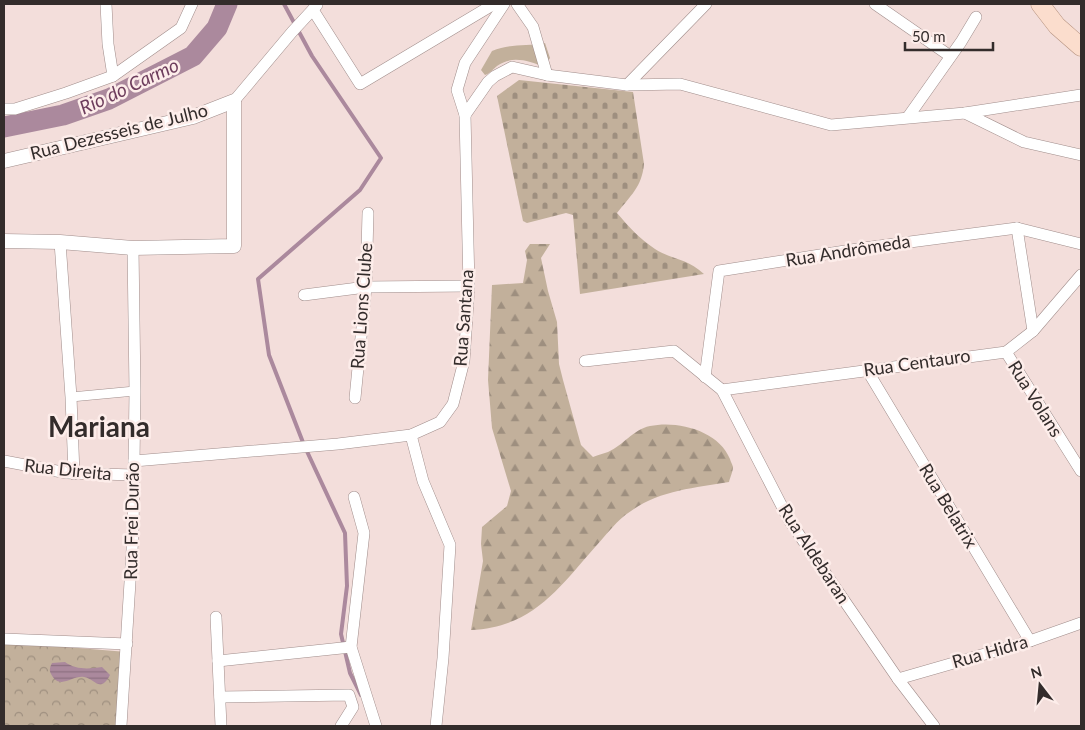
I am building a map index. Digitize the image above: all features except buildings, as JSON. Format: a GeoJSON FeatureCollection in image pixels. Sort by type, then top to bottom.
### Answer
{"type":"FeatureCollection","features":[{"type":"Feature","properties":{"kind":"main road"},"geometry":{"type":"LineString","coordinates":[[1040,4],[1057,26],[1081,47]]}},
{"type":"Feature","properties":{"kind":"street"},"geometry":{"type":"LineString","coordinates":[[106,4],[113,76]]}},
{"type":"Feature","properties":{"kind":"street"},"geometry":{"type":"LineString","coordinates":[[4,109],[15,108],[49,98],[113,76],[181,28],[192,4]]}},
{"type":"Feature","properties":{"kind":"street"},"geometry":{"type":"LineString","coordinates":[[316,7],[360,84],[494,4]]}},
{"type":"Feature","properties":{"kind":"street","name":"Rua Santana"},"geometry":{"type":"LineString","coordinates":[[134,461],[338,444],[411,435],[440,422],[453,404],[464,361],[469,286],[465,116],[457,90],[464,63],[504,4]]}},
{"type":"Feature","properties":{"kind":"street"},"geometry":{"type":"LineString","coordinates":[[516,4],[533,27],[547,75]]}},
{"type":"Feature","properties":{"kind":"street"},"geometry":{"type":"LineString","coordinates":[[627,85],[706,4]]}},
{"type":"Feature","properties":{"kind":"street"},"geometry":{"type":"LineString","coordinates":[[875,4],[950,56]]}},
{"type":"Feature","properties":{"kind":"street","name":"Rua Dezesseis de Julho"},"geometry":{"type":"LineString","coordinates":[[4,161],[193,117],[234,101],[292,32],[316,7]]}},
{"type":"Feature","properties":{"kind":"street"},"geometry":{"type":"LineString","coordinates":[[908,118],[976,17]]}},
{"type":"Feature","properties":{"kind":"street"},"geometry":{"type":"LineString","coordinates":[[465,116],[488,82],[512,67],[547,75],[627,85],[680,84],[830,125],[965,113],[1081,95]]}},
{"type":"Feature","properties":{"kind":"street"},"geometry":{"type":"LineString","coordinates":[[4,241],[60,242],[133,248],[234,246],[234,101]]}},
{"type":"Feature","properties":{"kind":"street"},"geometry":{"type":"LineString","coordinates":[[965,113],[1024,142],[1081,155]]}},
{"type":"Feature","properties":{"kind":"street","name":"Rua Lions Clube"},"geometry":{"type":"LineString","coordinates":[[355,398],[366,287],[368,213]]}},
{"type":"Feature","properties":{"kind":"street"},"geometry":{"type":"LineString","coordinates":[[1017,228],[1033,331]]}},
{"type":"Feature","properties":{"kind":"street","name":"Rua Andrômeda"},"geometry":{"type":"LineString","coordinates":[[705,377],[719,271],[864,248],[1017,228],[1081,244]]}},
{"type":"Feature","properties":{"kind":"street"},"geometry":{"type":"LineString","coordinates":[[60,242],[71,397],[74,474]]}},
{"type":"Feature","properties":{"kind":"street","name":"Rua Frei Durão"},"geometry":{"type":"LineString","coordinates":[[121,726],[133,534],[135,391],[133,248]]}},
{"type":"Feature","properties":{"kind":"street"},"geometry":{"type":"LineString","coordinates":[[1006,352],[1033,331],[1081,274]]}},
{"type":"Feature","properties":{"kind":"street"},"geometry":{"type":"LineString","coordinates":[[304,295],[366,287],[469,286]]}},
{"type":"Feature","properties":{"kind":"street","name":"Rua Aldebaran"},"geometry":{"type":"LineString","coordinates":[[586,361],[674,351],[722,390],[789,520],[898,679],[934,726]]}},
{"type":"Feature","properties":{"kind":"street","name":"Rua Centauro"},"geometry":{"type":"LineString","coordinates":[[722,390],[1006,352]]}},
{"type":"Feature","properties":{"kind":"street","name":"Rua Volans"},"geometry":{"type":"LineString","coordinates":[[1006,352],[1081,470]]}},
{"type":"Feature","properties":{"kind":"street","name":"Rua Belatrix"},"geometry":{"type":"LineString","coordinates":[[867,370],[1030,641]]}},
{"type":"Feature","properties":{"kind":"street"},"geometry":{"type":"LineString","coordinates":[[71,397],[135,391]]}},
{"type":"Feature","properties":{"kind":"street"},"geometry":{"type":"LineString","coordinates":[[411,435],[423,481],[450,545],[443,658],[436,726]]}},
{"type":"Feature","properties":{"kind":"street","name":"Rua Direita"},"geometry":{"type":"LineString","coordinates":[[4,461],[48,471],[74,474],[134,475]]}},
{"type":"Feature","properties":{"kind":"street"},"geometry":{"type":"LineString","coordinates":[[354,498],[364,533],[350,647],[376,726]]}},
{"type":"Feature","properties":{"kind":"street"},"geometry":{"type":"LineString","coordinates":[[216,617],[221,726]]}},
{"type":"Feature","properties":{"kind":"street","name":"Rua Hidra"},"geometry":{"type":"LineString","coordinates":[[898,679],[1030,641],[1081,623]]}},
{"type":"Feature","properties":{"kind":"street"},"geometry":{"type":"LineString","coordinates":[[4,639],[127,644]]}},
{"type":"Feature","properties":{"kind":"street"},"geometry":{"type":"LineString","coordinates":[[218,661],[350,647]]}},
{"type":"Feature","properties":{"kind":"street"},"geometry":{"type":"LineString","coordinates":[[220,697],[349,695],[353,708],[341,726]]}},
{"type":"Feature","properties":{"kind":"green space"},"geometry":{"type":"Polygon","coordinates":[[[545,43],[550,58],[544,67],[526,61],[515,60],[497,66],[485,75],[481,70],[492,51],[505,47],[545,43]]]}},
{"type":"Feature","properties":{"kind":"green space"},"geometry":{"type":"Polygon","coordinates":[[[519,80],[633,92],[644,164],[643,172],[638,185],[617,213],[634,232],[655,249],[692,265],[704,274],[580,294],[573,215],[566,213],[527,223],[523,221],[497,96],[519,80]]]}},
{"type":"Feature","properties":{"kind":"green space"},"geometry":{"type":"Polygon","coordinates":[[[530,244],[550,244],[541,258],[557,322],[559,364],[581,445],[593,457],[614,449],[644,428],[661,425],[685,426],[717,441],[725,449],[733,469],[729,482],[666,494],[642,504],[617,523],[556,591],[542,603],[511,622],[471,630],[483,561],[482,527],[507,506],[511,491],[492,428],[488,380],[492,285],[523,283],[527,260],[525,251],[530,244]]]}},
{"type":"Feature","properties":{"kind":"green space"},"geometry":{"type":"Polygon","coordinates":[[[5,642],[127,652],[118,726],[4,726],[5,642]]]}},
{"type":"Feature","properties":{"kind":"shaded area"},"geometry":{"type":"Polygon","coordinates":[[[65,662],[78,668],[102,667],[110,675],[106,681],[100,684],[84,677],[62,682],[58,681],[51,674],[52,663],[65,662]]]}},
{"type":"Feature","properties":{"kind":"waterway","name":"Rio do Carmo"},"geometry":{"type":"LineString","coordinates":[[4,127],[63,115],[109,99],[193,56],[217,28],[227,4]]}},
{"type":"Feature","properties":{"kind":"waterway"},"geometry":{"type":"LineString","coordinates":[[284,4],[312,56],[381,158],[360,190],[258,279],[269,355],[304,445],[345,533],[347,586],[341,634],[350,673],[361,695]]}},
{"type":"Feature","properties":{"kind":"district","name":"Mariana"},"geometry":{"type":"Point","coordinates":[99,427]}}]}
